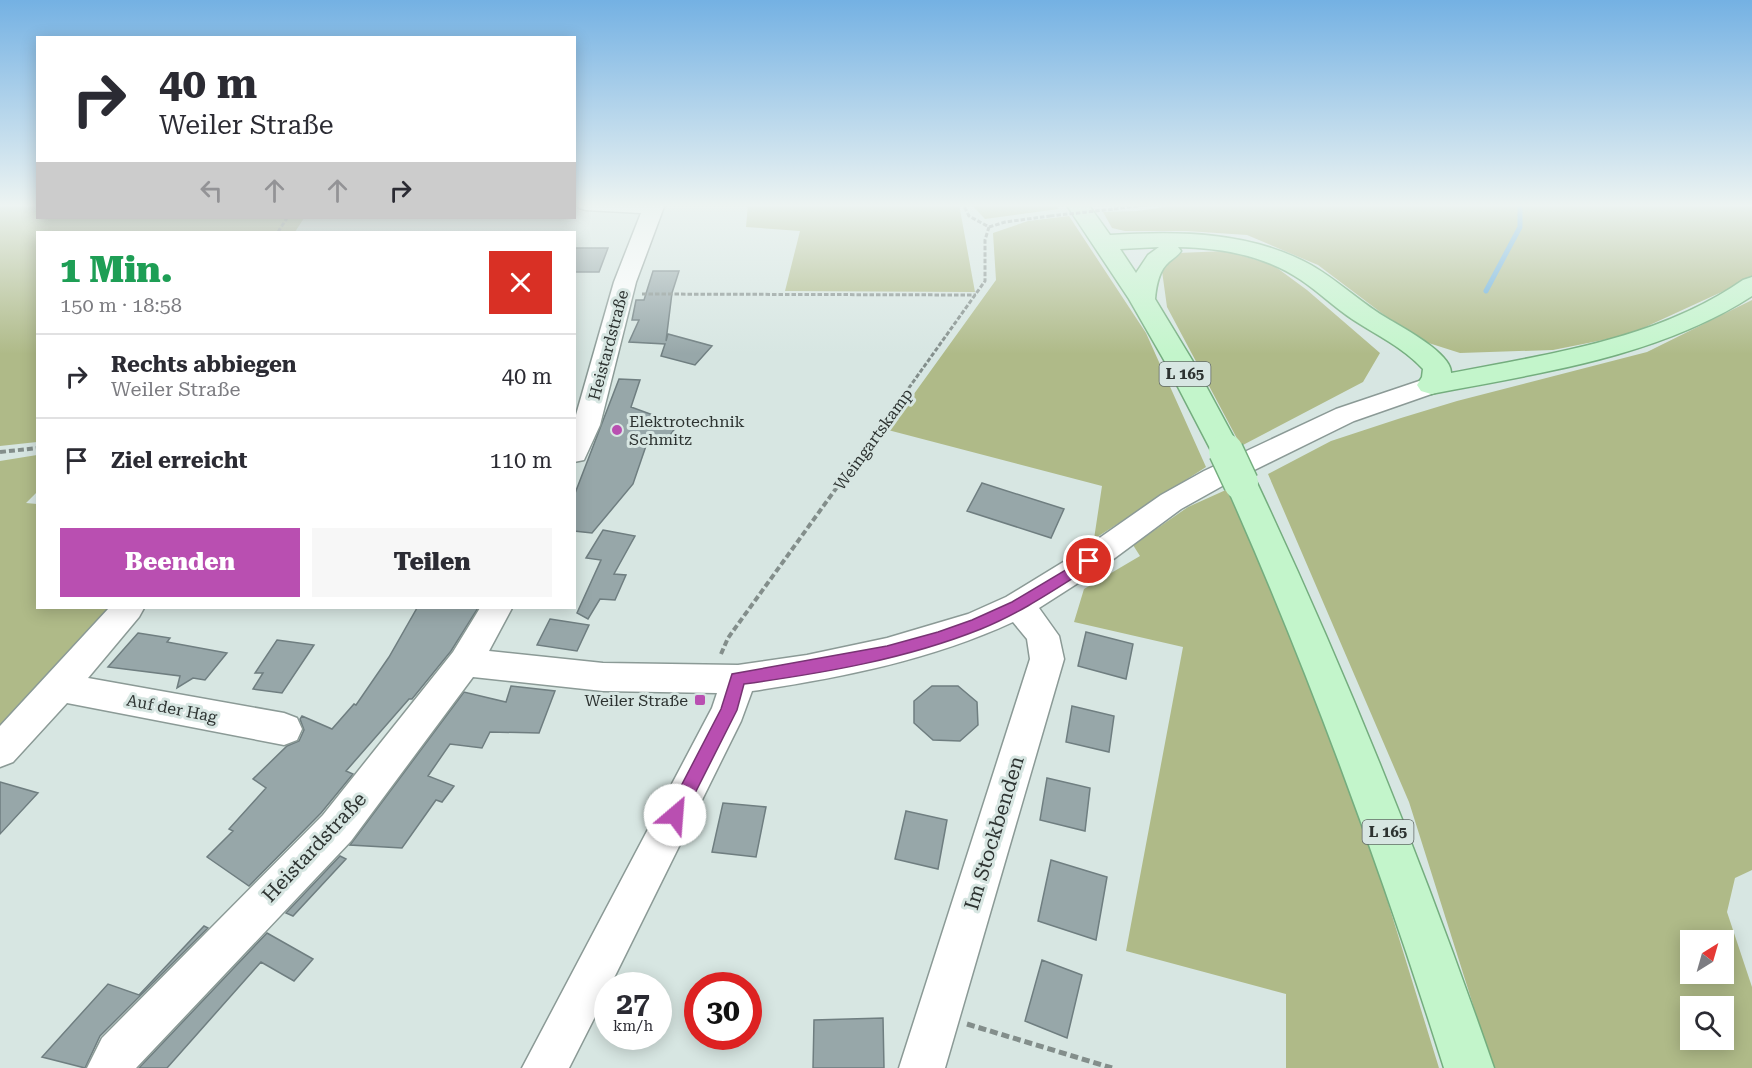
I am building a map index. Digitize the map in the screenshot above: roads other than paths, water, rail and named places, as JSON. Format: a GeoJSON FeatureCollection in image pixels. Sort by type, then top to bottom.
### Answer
{"type":"FeatureCollection","features":[{"type":"Feature","properties":{"kind":"main road","name":"L 165"},"geometry":{"type":"LineString","coordinates":[[1111,254],[1142,299],[1178,360],[1226,451],[1312,642],[1398,858],[1469,1068]]}},
{"type":"Feature","properties":{"kind":"main road"},"geometry":{"type":"LineString","coordinates":[[1142,299],[1149,271],[1157,259],[1165,254]]}},
{"type":"Feature","properties":{"kind":"main road"},"geometry":{"type":"LineString","coordinates":[[1265,254],[1293,265],[1314,278],[1354,309],[1412,347],[1437,368],[1436,379],[1431,385]]}},
{"type":"Feature","properties":{"kind":"main road"},"geometry":{"type":"LineString","coordinates":[[1431,385],[1600,351],[1640,340],[1717,306],[1752,285]]}},
{"type":"Feature","properties":{"kind":"main road"},"geometry":{"type":"LineString","coordinates":[[1354,309],[1378,338],[1431,385]]}},
{"type":"Feature","properties":{"kind":"main road"},"geometry":{"type":"LineString","coordinates":[[1412,347],[1466,362],[1516,369]]}},
{"type":"Feature","properties":{"kind":"street","name":"Heistardstraße"},"geometry":{"type":"LineString","coordinates":[[576,445],[625,282],[636,254]]}},
{"type":"Feature","properties":{"kind":"street"},"geometry":{"type":"LineString","coordinates":[[465,662],[603,677],[728,678],[807,669],[887,652],[977,624],[1017,606],[1089,561],[1171,502],[1239,464],[1336,418],[1431,385]]}},
{"type":"Feature","properties":{"kind":"street","name":"Im Stockbenden"},"geometry":{"type":"LineString","coordinates":[[922,1068],[1047,659],[1046,643],[1041,633],[1017,606]]}},
{"type":"Feature","properties":{"kind":"street"},"geometry":{"type":"LineString","coordinates":[[0,751],[60,687],[127,609]]}},
{"type":"Feature","properties":{"kind":"street","name":"Heistardstraße"},"geometry":{"type":"LineString","coordinates":[[110,1068],[118,1054],[337,828],[465,662],[495,609]]}},
{"type":"Feature","properties":{"kind":"street"},"geometry":{"type":"LineString","coordinates":[[545,1068],[729,710],[728,678]]}},
{"type":"Feature","properties":{"kind":"street","name":"Auf der Hag"},"geometry":{"type":"LineString","coordinates":[[60,687],[284,729]]}},
{"type":"Feature","properties":{"kind":"waterway"},"geometry":{"type":"LineString","coordinates":[[1486,291],[1506,254]]}},
{"type":"Feature","properties":{"kind":"place","name":"Elektrotechnik Schmitz"},"geometry":{"type":"Point","coordinates":[617,430]}},
{"type":"Feature","properties":{"kind":"place","name":"Weiler Straße"},"geometry":{"type":"Point","coordinates":[700,700]}}]}
